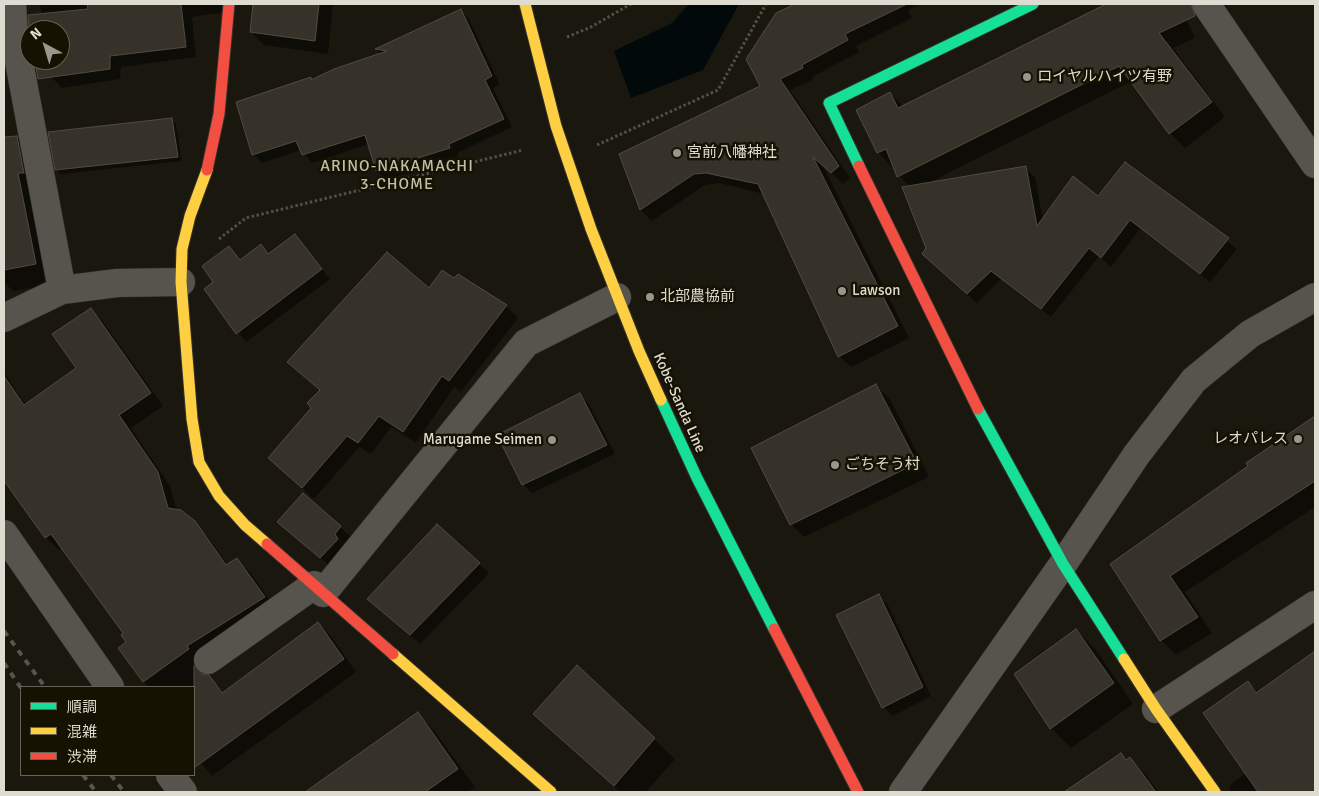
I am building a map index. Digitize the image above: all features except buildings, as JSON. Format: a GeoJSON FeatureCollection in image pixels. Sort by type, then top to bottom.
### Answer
{"type":"FeatureCollection","features":[{"type":"Feature","properties":{"kind":"street"},"geometry":{"type":"LineString","coordinates":[[12,4],[9,35],[62,290]]}},
{"type":"Feature","properties":{"kind":"street"},"geometry":{"type":"LineString","coordinates":[[229,4],[219,114],[210,160],[190,216],[182,249],[181,282],[192,419],[199,462],[219,496],[245,525],[551,792]]}},
{"type":"Feature","properties":{"kind":"street","name":"Kobe-Sanda Line"},"geometry":{"type":"LineString","coordinates":[[525,4],[567,159],[617,297],[670,424],[858,792]]}},
{"type":"Feature","properties":{"kind":"street"},"geometry":{"type":"LineString","coordinates":[[1033,4],[829,103],[912,280],[984,421],[1063,564],[1156,709],[1215,792]]}},
{"type":"Feature","properties":{"kind":"street"},"geometry":{"type":"LineString","coordinates":[[1206,4],[1315,164]]}},
{"type":"Feature","properties":{"kind":"street"},"geometry":{"type":"LineString","coordinates":[[4,318],[62,290],[117,283],[181,282]]}},
{"type":"Feature","properties":{"kind":"street"},"geometry":{"type":"LineString","coordinates":[[208,660],[319,589],[526,343],[617,297]]}},
{"type":"Feature","properties":{"kind":"street"},"geometry":{"type":"LineString","coordinates":[[903,792],[1063,564],[1137,454],[1194,380],[1250,334],[1315,297]]}},
{"type":"Feature","properties":{"kind":"street"},"geometry":{"type":"LineString","coordinates":[[4,534],[109,686]]}},
{"type":"Feature","properties":{"kind":"street"},"geometry":{"type":"LineString","coordinates":[[1156,709],[1315,604]]}},
{"type":"Feature","properties":{"kind":"street"},"geometry":{"type":"LineString","coordinates":[[171,776],[183,792]]}},
{"type":"Feature","properties":{"kind":"path"},"geometry":{"type":"LineString","coordinates":[[536,50],[591,27],[631,4]]}},
{"type":"Feature","properties":{"kind":"path"},"geometry":{"type":"LineString","coordinates":[[567,159],[718,90],[766,4]]}},
{"type":"Feature","properties":{"kind":"path"},"geometry":{"type":"LineString","coordinates":[[182,249],[207,249],[246,218],[523,150]]}},
{"type":"Feature","properties":{"kind":"shaded area"},"geometry":{"type":"Polygon","coordinates":[[[689,4],[739,4],[703,70],[631,98],[614,51],[672,23],[689,4]]]}},
{"type":"Feature","properties":{"kind":"railway"},"geometry":{"type":"LineString","coordinates":[[4,631],[44,686]]}},
{"type":"Feature","properties":{"kind":"railway"},"geometry":{"type":"LineString","coordinates":[[4,663],[20,687]]}},
{"type":"Feature","properties":{"kind":"railway"},"geometry":{"type":"LineString","coordinates":[[84,776],[96,792]]}},
{"type":"Feature","properties":{"kind":"railway"},"geometry":{"type":"LineString","coordinates":[[112,776],[124,792]]}},
{"type":"Feature","properties":{"kind":"traffic: fast"},"geometry":{"type":"LineString","coordinates":[[859,166],[829,103],[1033,4]]}},
{"type":"Feature","properties":{"kind":"traffic: fast"},"geometry":{"type":"LineString","coordinates":[[661,400],[697,478],[774,629]]}},
{"type":"Feature","properties":{"kind":"traffic: fast"},"geometry":{"type":"LineString","coordinates":[[978,409],[1063,564],[1124,659]]}},
{"type":"Feature","properties":{"kind":"traffic: slow"},"geometry":{"type":"LineString","coordinates":[[525,4],[556,126],[591,229],[639,351],[661,400]]}},
{"type":"Feature","properties":{"kind":"traffic: slow"},"geometry":{"type":"LineString","coordinates":[[207,170],[190,216],[182,249],[181,282],[192,419],[199,462],[219,496],[245,525],[267,544]]}},
{"type":"Feature","properties":{"kind":"traffic: slow"},"geometry":{"type":"LineString","coordinates":[[393,654],[551,792]]}},
{"type":"Feature","properties":{"kind":"traffic: slow"},"geometry":{"type":"LineString","coordinates":[[1124,659],[1156,709],[1215,792]]}},
{"type":"Feature","properties":{"kind":"traffic: jam"},"geometry":{"type":"LineString","coordinates":[[207,170],[219,114],[229,4]]}},
{"type":"Feature","properties":{"kind":"traffic: jam"},"geometry":{"type":"LineString","coordinates":[[859,166],[978,409]]}},
{"type":"Feature","properties":{"kind":"traffic: jam"},"geometry":{"type":"LineString","coordinates":[[267,544],[393,654]]}},
{"type":"Feature","properties":{"kind":"traffic: jam"},"geometry":{"type":"LineString","coordinates":[[774,629],[858,792]]}},
{"type":"Feature","properties":{"kind":"place","name":"ロイヤルハイツ有野"},"geometry":{"type":"Point","coordinates":[1027,77]}},
{"type":"Feature","properties":{"kind":"place","name":"宮前八幡神社"},"geometry":{"type":"Point","coordinates":[677,153]}},
{"type":"Feature","properties":{"kind":"place","name":"Lawson"},"geometry":{"type":"Point","coordinates":[842,291]}},
{"type":"Feature","properties":{"kind":"place","name":"北部農協前"},"geometry":{"type":"Point","coordinates":[650,297]}},
{"type":"Feature","properties":{"kind":"place","name":"レオパレス"},"geometry":{"type":"Point","coordinates":[1298,439]}},
{"type":"Feature","properties":{"kind":"place","name":"Marugame Seimen"},"geometry":{"type":"Point","coordinates":[552,440]}},
{"type":"Feature","properties":{"kind":"place","name":"ごちそう村"},"geometry":{"type":"Point","coordinates":[835,465]}},
{"type":"Feature","properties":{"kind":"district","name":"ARINO-NAKAMACHI 3-CHOME"},"geometry":{"type":"Point","coordinates":[397,176]}}]}
